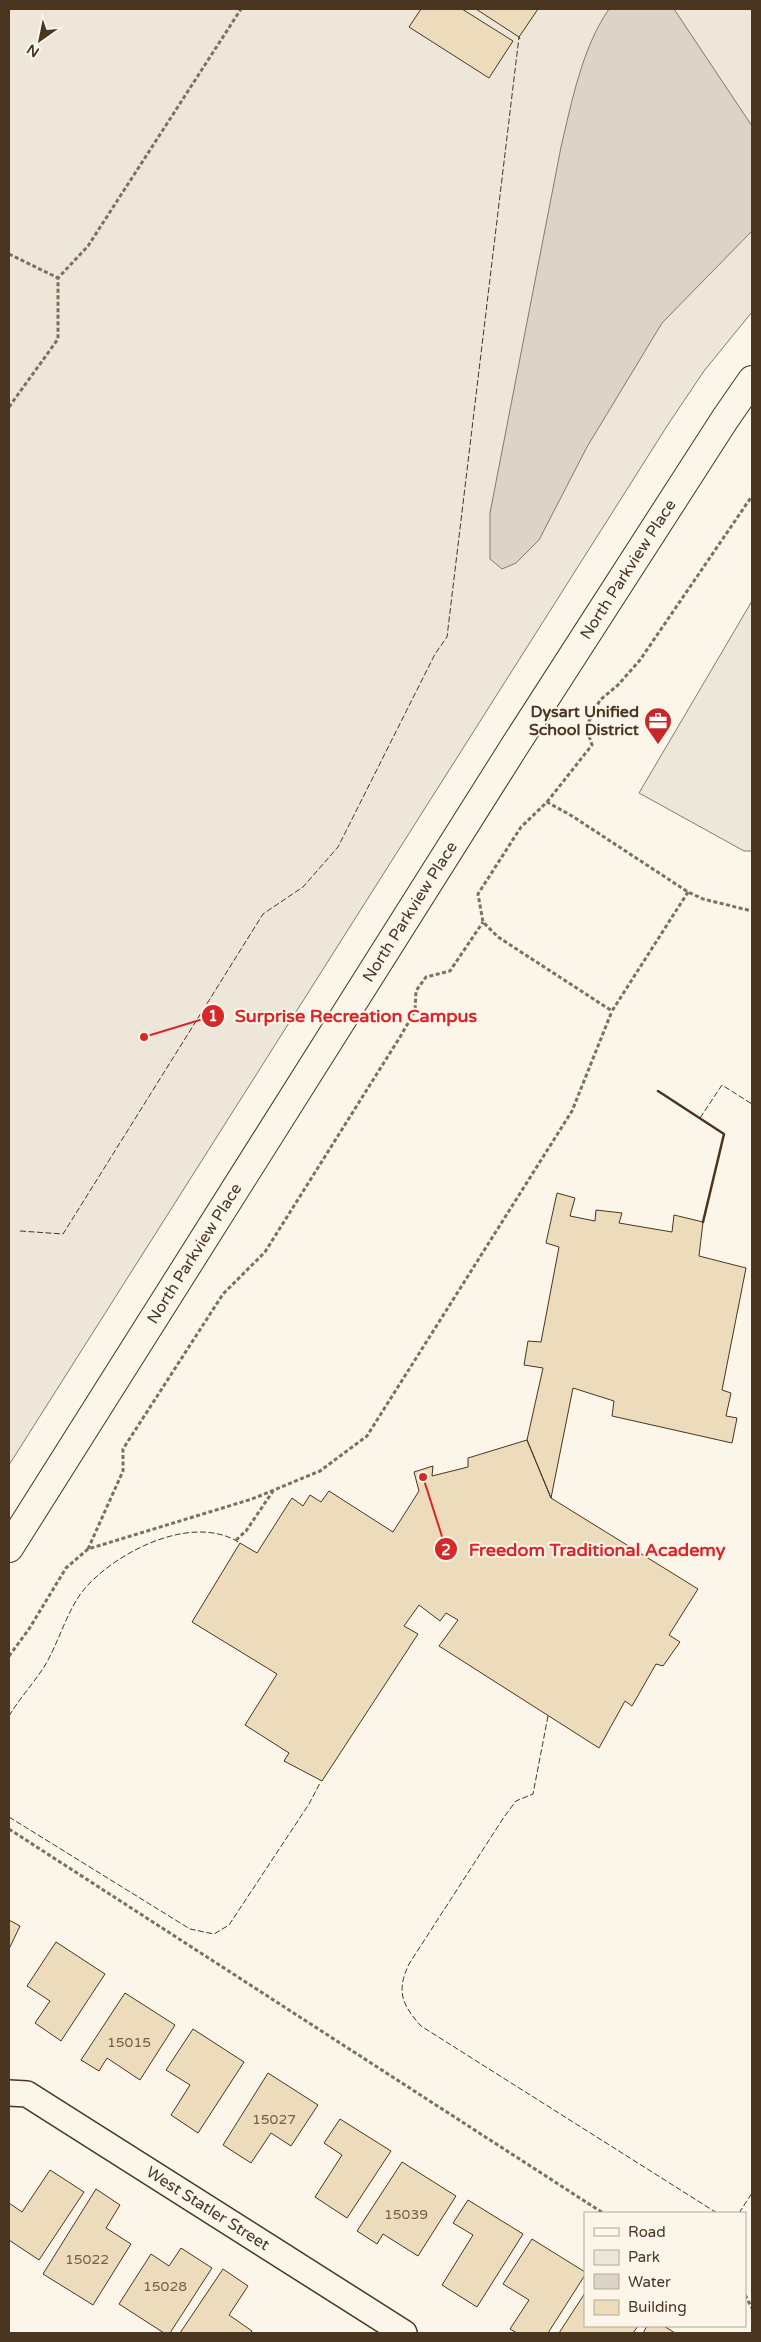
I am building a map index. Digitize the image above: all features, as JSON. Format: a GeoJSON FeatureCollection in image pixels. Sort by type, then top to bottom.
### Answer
{"type":"FeatureCollection","features":[{"type":"Feature","properties":{"kind":"street","name":"North Parkview Place"},"geometry":{"type":"LineString","coordinates":[[9,1548],[514,747],[752,380]]}},
{"type":"Feature","properties":{"kind":"street","name":"West Statler Street"},"geometry":{"type":"LineString","coordinates":[[9,2093],[27,2094],[401,2332]]}},
{"type":"Feature","properties":{"kind":"path"},"geometry":{"type":"LineString","coordinates":[[9,407],[58,339],[58,278],[88,246],[240,9]]}},
{"type":"Feature","properties":{"kind":"path"},"geometry":{"type":"LineString","coordinates":[[9,254],[58,278]]}},
{"type":"Feature","properties":{"kind":"path"},"geometry":{"type":"LineString","coordinates":[[612,1011],[498,937],[483,922],[478,894],[521,827],[547,802],[592,745],[586,727],[600,700],[618,685],[640,660],[752,496]]}},
{"type":"Feature","properties":{"kind":"path"},"geometry":{"type":"LineString","coordinates":[[547,802],[572,816],[688,892],[703,899],[752,912]]}},
{"type":"Feature","properties":{"kind":"path"},"geometry":{"type":"LineString","coordinates":[[9,1656],[66,1568],[88,1549],[273,1491],[320,1471],[367,1436],[572,1110],[612,1011],[688,892]]}},
{"type":"Feature","properties":{"kind":"path"},"geometry":{"type":"LineString","coordinates":[[88,1549],[123,1471],[123,1450],[223,1294],[265,1252],[400,1037],[415,1010],[416,991],[426,977],[450,971],[483,922]]}},
{"type":"Feature","properties":{"kind":"path"},"geometry":{"type":"LineString","coordinates":[[236,1540],[246,1531],[273,1491]]}},
{"type":"Feature","properties":{"kind":"path"},"geometry":{"type":"LineString","coordinates":[[9,1829],[601,2212]]}},
{"type":"Feature","properties":{"kind":"path"},"geometry":{"type":"LineString","coordinates":[[746,2297],[752,2308]]}},
{"type":"Feature","properties":{"kind":"green space"},"geometry":{"type":"Polygon","coordinates":[[[9,9],[752,9],[752,312],[704,371],[669,423],[9,1465],[9,9]]]}},
{"type":"Feature","properties":{"kind":"shaded area"},"geometry":{"type":"Polygon","coordinates":[[[752,601],[752,851],[744,851],[639,793],[752,601]]]}},
{"type":"Feature","properties":{"kind":"water"},"geometry":{"type":"Polygon","coordinates":[[[609,9],[674,9],[752,126],[752,231],[662,323],[587,447],[539,540],[516,563],[502,569],[490,559],[490,513],[569,112],[585,58],[609,9]]]}},
{"type":"Feature","properties":{"kind":"building"},"geometry":{"type":"Polygon","coordinates":[[[421,9],[462,9],[513,41],[489,78],[409,27],[421,9]]]}},
{"type":"Feature","properties":{"kind":"building"},"geometry":{"type":"Polygon","coordinates":[[[476,9],[538,9],[519,37],[476,9]]]}},
{"type":"Feature","properties":{"kind":"building"},"geometry":{"type":"Polygon","coordinates":[[[557,1193],[575,1198],[570,1216],[595,1221],[596,1210],[622,1213],[619,1223],[672,1232],[674,1215],[703,1222],[699,1256],[746,1268],[722,1390],[731,1393],[726,1416],[737,1418],[732,1443],[612,1416],[614,1401],[573,1388],[551,1498],[527,1440],[543,1368],[524,1365],[528,1341],[541,1342],[559,1247],[546,1243],[557,1193]]]}},
{"type":"Feature","properties":{"kind":"building"},"geometry":{"type":"Polygon","coordinates":[[[527,1440],[551,1498],[698,1589],[669,1635],[680,1642],[663,1666],[656,1664],[632,1706],[625,1701],[599,1748],[439,1646],[458,1620],[446,1613],[440,1621],[419,1605],[404,1626],[418,1634],[322,1781],[284,1761],[289,1753],[245,1725],[277,1674],[192,1622],[240,1543],[257,1553],[292,1498],[303,1506],[310,1495],[321,1502],[329,1491],[393,1532],[419,1491],[414,1472],[433,1466],[432,1476],[468,1467],[468,1458],[527,1440]]]}},
{"type":"Feature","properties":{"kind":"building"},"geometry":{"type":"Polygon","coordinates":[[[9,1920],[20,1926],[9,1949],[9,1920]]]}},
{"type":"Feature","properties":{"kind":"building"},"geometry":{"type":"Polygon","coordinates":[[[56,1942],[105,1974],[61,2041],[35,2023],[50,2001],[27,1986],[56,1942]]]}},
{"type":"Feature","properties":{"kind":"building"},"geometry":{"type":"Polygon","coordinates":[[[125,1993],[175,2025],[140,2080],[107,2058],[99,2071],[81,2060],[125,1993]]]}},
{"type":"Feature","properties":{"kind":"building"},"geometry":{"type":"Polygon","coordinates":[[[193,2029],[244,2062],[198,2133],[171,2115],[190,2085],[166,2070],[193,2029]]]}},
{"type":"Feature","properties":{"kind":"building"},"geometry":{"type":"Polygon","coordinates":[[[268,2073],[318,2105],[291,2146],[271,2133],[251,2163],[223,2145],[268,2073]]]}},
{"type":"Feature","properties":{"kind":"building"},"geometry":{"type":"Polygon","coordinates":[[[340,2119],[391,2151],[347,2218],[315,2197],[342,2155],[324,2143],[340,2119]]]}},
{"type":"Feature","properties":{"kind":"building"},"geometry":{"type":"Polygon","coordinates":[[[402,2162],[456,2196],[418,2256],[383,2234],[377,2244],[357,2231],[402,2162]]]}},
{"type":"Feature","properties":{"kind":"building"},"geometry":{"type":"Polygon","coordinates":[[[50,2170],[84,2192],[39,2260],[9,2240],[9,2203],[22,2212],[50,2170]]]}},
{"type":"Feature","properties":{"kind":"building"},"geometry":{"type":"Polygon","coordinates":[[[96,2189],[120,2205],[106,2228],[131,2244],[93,2305],[43,2274],[96,2189]]]}},
{"type":"Feature","properties":{"kind":"building"},"geometry":{"type":"Polygon","coordinates":[[[468,2200],[523,2234],[477,2307],[442,2285],[473,2235],[453,2223],[468,2200]]]}},
{"type":"Feature","properties":{"kind":"building"},"geometry":{"type":"Polygon","coordinates":[[[532,2239],[584,2271],[584,2277],[548,2333],[517,2333],[510,2329],[529,2300],[503,2284],[532,2239]]]}},
{"type":"Feature","properties":{"kind":"building"},"geometry":{"type":"Polygon","coordinates":[[[181,2248],[212,2268],[170,2333],[164,2333],[119,2304],[151,2254],[169,2266],[181,2248]]]}},
{"type":"Feature","properties":{"kind":"building"},"geometry":{"type":"Polygon","coordinates":[[[223,2269],[248,2286],[229,2315],[252,2331],[251,2333],[180,2333],[223,2269]]]}},
{"type":"Feature","properties":{"kind":"building"},"geometry":{"type":"Polygon","coordinates":[[[584,2295],[584,2327],[637,2327],[633,2333],[559,2333],[584,2295]]]}},
{"type":"Feature","properties":{"kind":"building"},"geometry":{"type":"Polygon","coordinates":[[[646,2327],[666,2327],[675,2333],[643,2333],[646,2327]]]}},
{"type":"Feature","properties":{"kind":"fence"},"geometry":{"type":"LineString","coordinates":[[20,1231],[63,1234],[263,914],[303,887],[338,847],[435,654],[447,637],[519,37],[520,39]]}},
{"type":"Feature","properties":{"kind":"fence"},"geometry":{"type":"LineString","coordinates":[[700,1118],[722,1085],[752,1104]]}},
{"type":"Feature","properties":{"kind":"fence"},"geometry":{"type":"LineString","coordinates":[[9,1716],[44,1667],[80,1594],[101,1573],[118,1560],[159,1540],[180,1534],[201,1532],[222,1535],[240,1543]]}},
{"type":"Feature","properties":{"kind":"fence"},"geometry":{"type":"LineString","coordinates":[[548,1716],[533,1794],[516,1801],[504,1817],[409,1964],[402,1990],[405,2004],[421,2026],[715,2212]]}},
{"type":"Feature","properties":{"kind":"fence"},"geometry":{"type":"LineString","coordinates":[[9,1817],[190,1929],[214,1934],[229,1925],[309,1804],[320,1783]]}},
{"type":"Feature","properties":{"kind":"fence"},"geometry":{"type":"LineString","coordinates":[[740,2212],[752,2193]]}},
{"type":"Feature","properties":{"kind":"wall"},"geometry":{"type":"LineString","coordinates":[[658,1091],[724,1134],[703,1222]]}},
{"type":"Feature","properties":{"kind":"place","name":"Dysart Unified School District"},"geometry":{"type":"Point","coordinates":[658,745]}},
{"type":"Feature","properties":{"kind":"place","name":"Surprise Recreation Campus"},"geometry":{"type":"Point","coordinates":[144,1037]}},
{"type":"Feature","properties":{"kind":"place","name":"Freedom Traditional Academy"},"geometry":{"type":"Point","coordinates":[423,1477]}}]}
